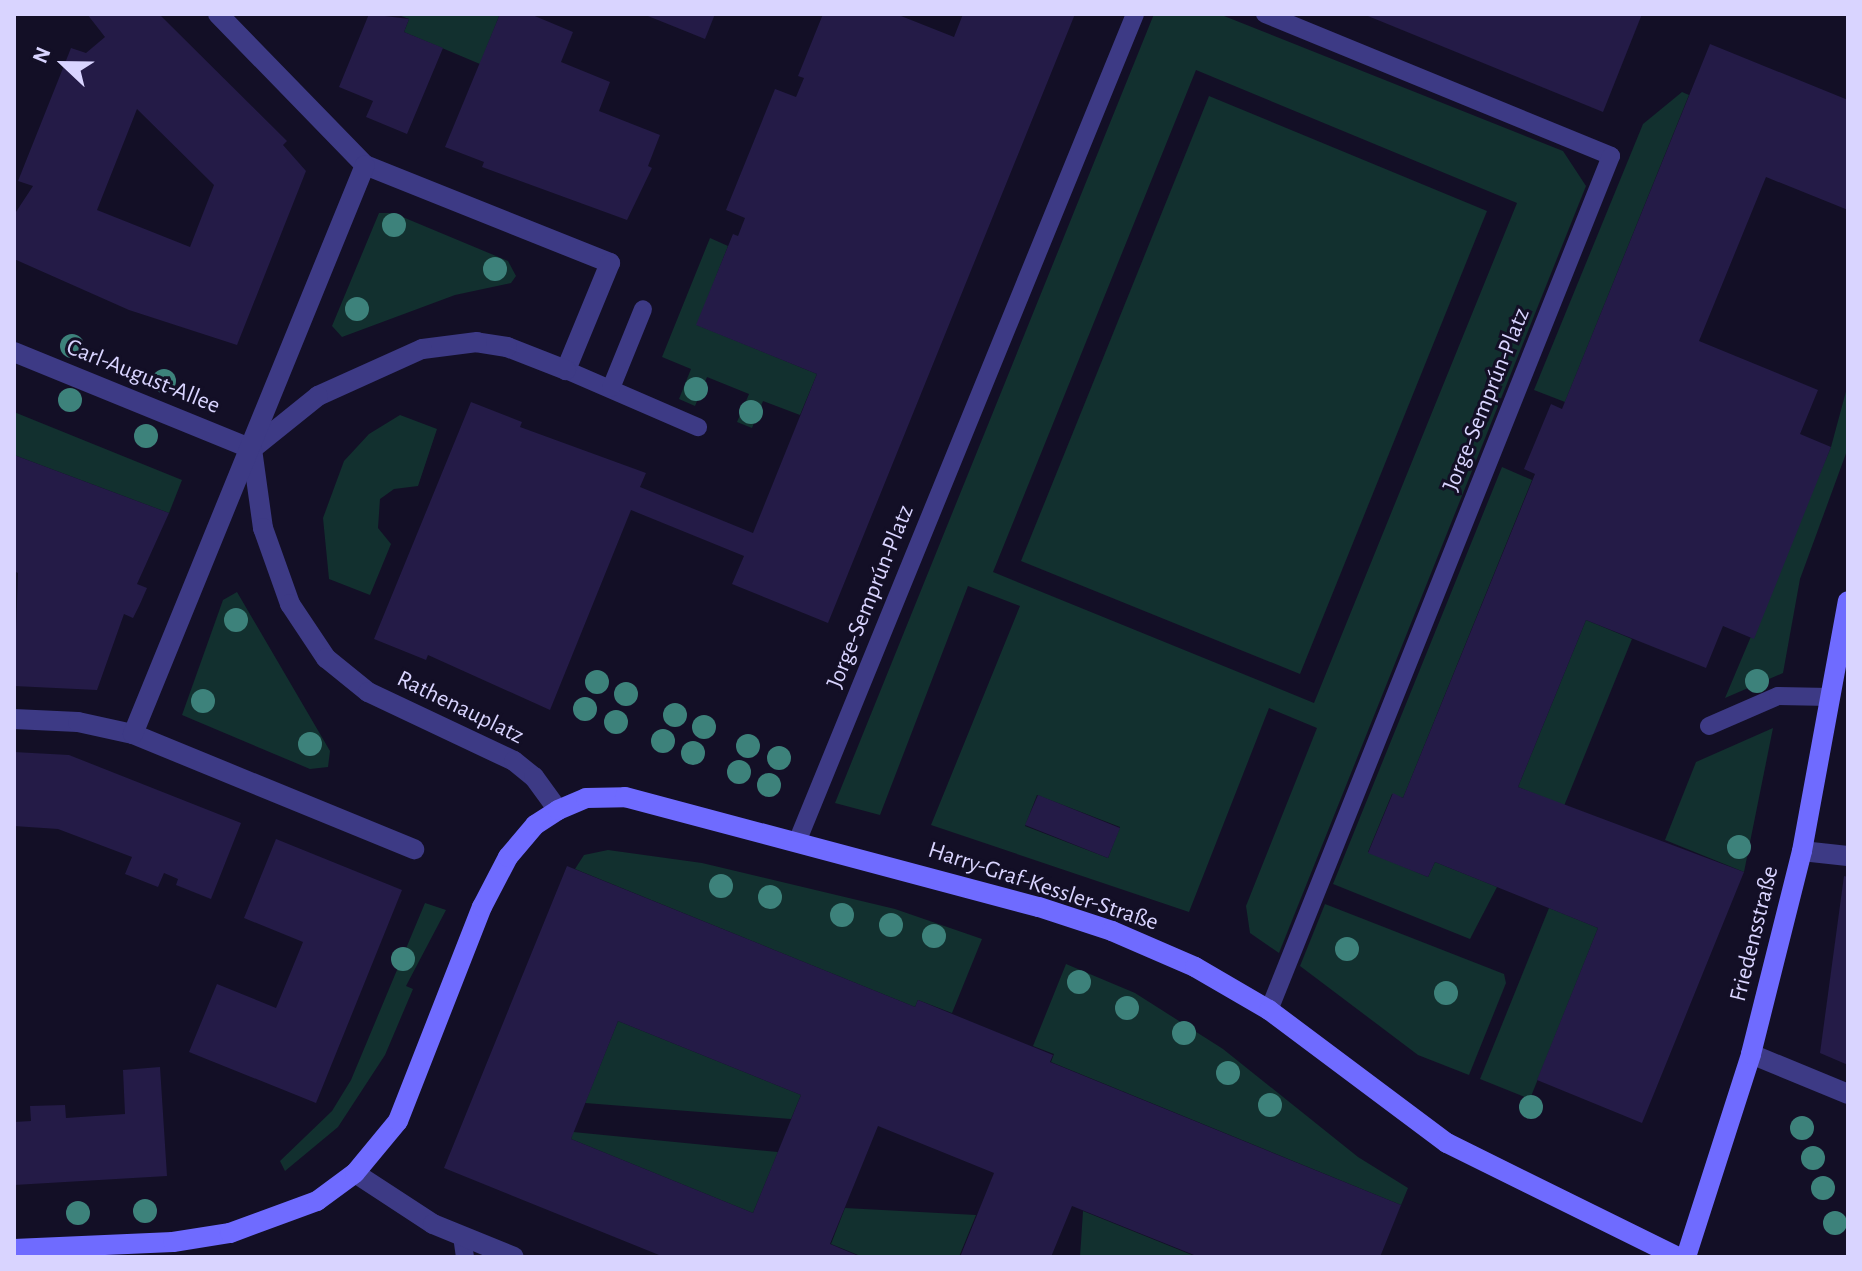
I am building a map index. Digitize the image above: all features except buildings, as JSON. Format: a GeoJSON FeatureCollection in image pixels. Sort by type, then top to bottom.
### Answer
{"type":"FeatureCollection","features":[{"type":"Feature","properties":{"kind":"street"},"geometry":{"type":"LineString","coordinates":[[218,14],[365,165],[610,263],[566,370]]}},
{"type":"Feature","properties":{"kind":"street","name":"Rathenauplatz"},"geometry":{"type":"LineString","coordinates":[[133,734],[252,449],[365,165]]}},
{"type":"Feature","properties":{"kind":"street","name":"Rathenauplatz"},"geometry":{"type":"LineString","coordinates":[[252,449],[318,396],[422,349],[477,342],[507,347],[566,370]]}},
{"type":"Feature","properties":{"kind":"street","name":"Carl-August-Allee"},"geometry":{"type":"LineString","coordinates":[[14,352],[252,449]]}},
{"type":"Feature","properties":{"kind":"street","name":"Rathenauplatz"},"geometry":{"type":"LineString","coordinates":[[252,449],[263,528],[290,604],[326,658],[368,692],[514,761],[534,777],[558,810]]}},
{"type":"Feature","properties":{"kind":"street","name":"Friedensstraße"},"geometry":{"type":"LineString","coordinates":[[1686,1257],[1751,1054],[1802,851],[1847,609]]}},
{"type":"Feature","properties":{"kind":"street"},"geometry":{"type":"LineString","coordinates":[[14,719],[78,722],[133,734],[414,849]]}},
{"type":"Feature","properties":{"kind":"street","name":"Harry-Graf-Kessler-Straße"},"geometry":{"type":"LineString","coordinates":[[558,810],[586,798],[625,797],[1112,931],[1231,985],[1447,1143],[1678,1257]]}},
{"type":"Feature","properties":{"kind":"street"},"geometry":{"type":"LineString","coordinates":[[14,1249],[173,1242],[230,1233],[317,1201],[355,1173],[398,1121],[482,907],[508,857],[535,825],[558,810]]}},
{"type":"Feature","properties":{"kind":"street"},"geometry":{"type":"LineString","coordinates":[[1802,851],[1848,856]]}},
{"type":"Feature","properties":{"kind":"street"},"geometry":{"type":"LineString","coordinates":[[1751,1054],[1848,1094]]}},
{"type":"Feature","properties":{"kind":"street"},"geometry":{"type":"LineString","coordinates":[[355,1173],[433,1224],[514,1257]]}},
{"type":"Feature","properties":{"kind":"lane","name":"Jorge-Semprún-Platz"},"geometry":{"type":"LineString","coordinates":[[797,842],[1135,14]]}},
{"type":"Feature","properties":{"kind":"lane","name":"Jorge-Semprún-Platz"},"geometry":{"type":"LineString","coordinates":[[1265,14],[1611,156],[1269,1010]]}},
{"type":"Feature","properties":{"kind":"lane"},"geometry":{"type":"LineString","coordinates":[[611,388],[643,309]]}},
{"type":"Feature","properties":{"kind":"lane"},"geometry":{"type":"LineString","coordinates":[[566,370],[698,427]]}},
{"type":"Feature","properties":{"kind":"lane"},"geometry":{"type":"LineString","coordinates":[[1709,726],[1778,696],[1830,697]]}},
{"type":"Feature","properties":{"kind":"lane"},"geometry":{"type":"LineString","coordinates":[[462,1236],[465,1257]]}},
{"type":"Feature","properties":{"kind":"green space"},"geometry":{"type":"Polygon","coordinates":[[[396,14],[500,14],[480,64],[404,32],[409,19],[396,14]]]}},
{"type":"Feature","properties":{"kind":"green space"},"geometry":{"type":"Polygon","coordinates":[[[1154,14],[1219,14],[1563,151],[1586,186],[1279,953],[1250,933],[1246,906],[1317,728],[1269,708],[1189,912],[931,825],[1020,606],[968,586],[880,815],[835,803],[1154,14]],[[1196,70],[993,572],[1314,703],[1517,203],[1196,70]],[[1037,795],[1025,826],[1108,858],[1120,827],[1037,795]]]}},
{"type":"Feature","properties":{"kind":"green space"},"geometry":{"type":"Polygon","coordinates":[[[1682,92],[1689,95],[1565,402],[1534,390],[1643,124],[1682,92]]]}},
{"type":"Feature","properties":{"kind":"green space"},"geometry":{"type":"Polygon","coordinates":[[[1209,96],[1487,211],[1300,674],[1021,561],[1209,96]]]}},
{"type":"Feature","properties":{"kind":"green space"},"geometry":{"type":"Polygon","coordinates":[[[379,213],[393,213],[508,261],[516,276],[511,283],[455,295],[342,337],[332,326],[379,213]]]}},
{"type":"Feature","properties":{"kind":"green space"},"geometry":{"type":"Polygon","coordinates":[[[710,238],[728,246],[697,325],[817,374],[800,415],[763,401],[752,428],[737,422],[749,394],[707,377],[695,406],[679,399],[691,369],[662,357],[710,238]]]}},
{"type":"Feature","properties":{"kind":"green space"},"geometry":{"type":"Polygon","coordinates":[[[1848,384],[1848,448],[1800,579],[1783,673],[1725,698],[1831,447],[1848,384]]]}},
{"type":"Feature","properties":{"kind":"green space"},"geometry":{"type":"Polygon","coordinates":[[[14,412],[182,480],[169,513],[14,455],[14,412]]]}},
{"type":"Feature","properties":{"kind":"green space"},"geometry":{"type":"Polygon","coordinates":[[[400,415],[437,429],[418,486],[394,489],[380,499],[378,528],[391,544],[370,595],[329,579],[323,518],[344,461],[369,434],[400,415]]]}},
{"type":"Feature","properties":{"kind":"green space"},"geometry":{"type":"Polygon","coordinates":[[[1502,467],[1532,480],[1403,798],[1392,794],[1368,852],[1428,877],[1435,862],[1497,887],[1470,939],[1333,884],[1502,467]]]}},
{"type":"Feature","properties":{"kind":"green space"},"geometry":{"type":"Polygon","coordinates":[[[237,592],[330,751],[328,767],[310,769],[182,715],[223,600],[237,592]]]}},
{"type":"Feature","properties":{"kind":"green space"},"geometry":{"type":"Polygon","coordinates":[[[1586,620],[1632,639],[1564,806],[1518,787],[1586,620]]]}},
{"type":"Feature","properties":{"kind":"green space"},"geometry":{"type":"Polygon","coordinates":[[[1773,728],[1744,872],[1665,840],[1696,762],[1773,728]]]}},
{"type":"Feature","properties":{"kind":"green space"},"geometry":{"type":"Polygon","coordinates":[[[608,850],[702,863],[895,909],[982,939],[952,1013],[918,1000],[915,1007],[575,869],[584,855],[608,850]]]}},
{"type":"Feature","properties":{"kind":"green space"},"geometry":{"type":"Polygon","coordinates":[[[425,903],[446,910],[406,986],[413,989],[385,1055],[338,1127],[285,1171],[280,1161],[332,1111],[351,1080],[425,903]]]}},
{"type":"Feature","properties":{"kind":"green space"},"geometry":{"type":"Polygon","coordinates":[[[1325,904],[1504,974],[1506,983],[1469,1075],[1418,1055],[1300,966],[1325,904]]]}},
{"type":"Feature","properties":{"kind":"green space"},"geometry":{"type":"Polygon","coordinates":[[[1549,908],[1598,928],[1530,1099],[1480,1079],[1549,908]]]}},
{"type":"Feature","properties":{"kind":"green space"},"geometry":{"type":"Polygon","coordinates":[[[1066,964],[1135,993],[1223,1049],[1358,1157],[1408,1188],[1401,1205],[1051,1062],[1054,1054],[1033,1046],[1066,964]]]}},
{"type":"Feature","properties":{"kind":"green space"},"geometry":{"type":"Polygon","coordinates":[[[618,1021],[801,1095],[791,1119],[585,1103],[618,1021]]]}},
{"type":"Feature","properties":{"kind":"green space"},"geometry":{"type":"Polygon","coordinates":[[[573,1132],[778,1152],[753,1213],[571,1139],[573,1132]]]}},
{"type":"Feature","properties":{"kind":"green space"},"geometry":{"type":"Polygon","coordinates":[[[845,1208],[976,1215],[959,1257],[863,1257],[831,1244],[845,1208]]]}},
{"type":"Feature","properties":{"kind":"green space"},"geometry":{"type":"Polygon","coordinates":[[[1083,1211],[1197,1257],[1080,1257],[1083,1211]]]}}]}
